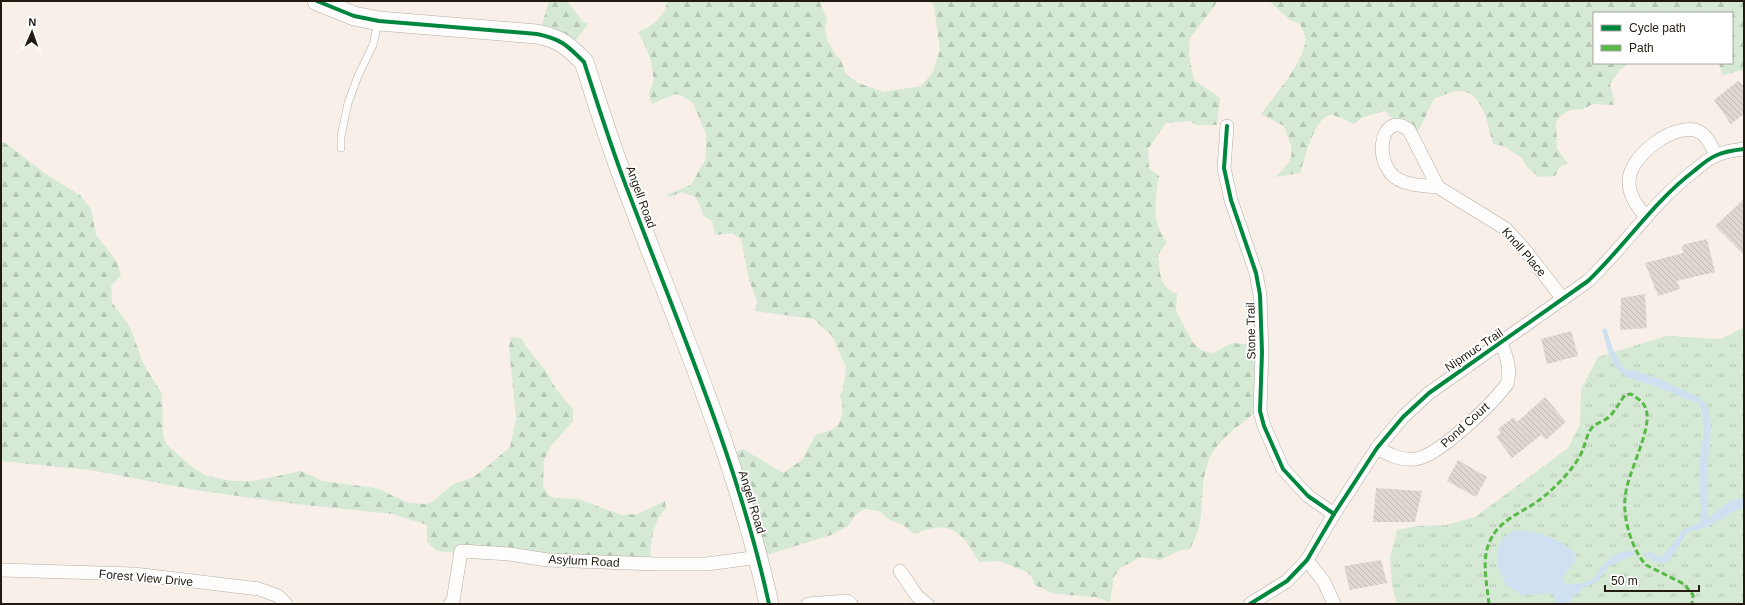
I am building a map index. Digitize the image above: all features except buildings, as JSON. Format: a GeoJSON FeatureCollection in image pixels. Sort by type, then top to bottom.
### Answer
{"type":"FeatureCollection","features":[{"type":"Feature","properties":{"kind":"street","name":"Angell Road"},"geometry":{"type":"LineString","coordinates":[[317,1],[354,16],[378,21],[537,34],[554,37],[570,48],[584,62],[630,197],[726,451],[759,557],[769,604]]}},
{"type":"Feature","properties":{"kind":"street","name":"Stone Trail"},"geometry":{"type":"LineString","coordinates":[[1227,126],[1224,168],[1231,200],[1256,274],[1260,295],[1262,352],[1260,411],[1264,426],[1283,469],[1308,496],[1334,514]]}},
{"type":"Feature","properties":{"kind":"street","name":"Knoll Place"},"geometry":{"type":"LineString","coordinates":[[1438,188],[1409,130],[1404,127],[1395,126],[1388,129],[1383,137],[1382,150],[1385,163],[1391,174],[1404,182],[1438,188],[1506,229],[1563,299]]}},
{"type":"Feature","properties":{"kind":"street"},"geometry":{"type":"LineString","coordinates":[[1646,217],[1635,204],[1630,191],[1629,180],[1632,168],[1649,148],[1666,136],[1682,130],[1693,130],[1700,132],[1706,137],[1716,155]]}},
{"type":"Feature","properties":{"kind":"street","name":"Nipmuc Trail"},"geometry":{"type":"LineString","coordinates":[[1250,604],[1287,581],[1307,560],[1334,514],[1377,448],[1403,417],[1429,393],[1588,282],[1609,261],[1627,237],[1682,180],[1716,155],[1729,151],[1744,150]]}},
{"type":"Feature","properties":{"kind":"street","name":"Pond Court"},"geometry":{"type":"LineString","coordinates":[[1377,448],[1396,457],[1414,460],[1435,452],[1446,443],[1503,391],[1507,384],[1509,364],[1501,343]]}},
{"type":"Feature","properties":{"kind":"street","name":"Asylum Road"},"geometry":{"type":"LineString","coordinates":[[453,603],[461,551],[509,554],[548,560],[656,564],[707,564],[759,557]]}},
{"type":"Feature","properties":{"kind":"street"},"geometry":{"type":"LineString","coordinates":[[1307,560],[1324,582],[1334,604]]}},
{"type":"Feature","properties":{"kind":"street","name":"Forest View Drive"},"geometry":{"type":"LineString","coordinates":[[1,570],[134,574],[259,590],[278,596],[286,604]]}},
{"type":"Feature","properties":{"kind":"street"},"geometry":{"type":"LineString","coordinates":[[900,571],[917,596],[927,604]]}},
{"type":"Feature","properties":{"kind":"street"},"geometry":{"type":"LineString","coordinates":[[808,604],[847,601],[851,604]]}},
{"type":"Feature","properties":{"kind":"lane"},"geometry":{"type":"LineString","coordinates":[[341,148],[341,136],[348,103],[358,76],[373,45],[378,21]]}},
{"type":"Feature","properties":{"kind":"green space"},"geometry":{"type":"Polygon","coordinates":[[[549,1],[567,1],[583,22],[588,24],[573,44],[539,35],[549,1]]]}},
{"type":"Feature","properties":{"kind":"green space"},"geometry":{"type":"Polygon","coordinates":[[[667,1],[819,1],[827,18],[825,29],[827,40],[837,57],[840,58],[846,74],[858,83],[884,92],[921,86],[933,72],[940,50],[934,7],[930,1],[1218,1],[1190,38],[1189,55],[1194,80],[1220,98],[1217,125],[1197,125],[1190,121],[1166,123],[1148,149],[1149,168],[1159,176],[1156,193],[1156,219],[1158,227],[1167,242],[1158,255],[1160,273],[1167,287],[1177,294],[1176,311],[1193,343],[1202,351],[1213,353],[1232,343],[1257,345],[1256,412],[1222,440],[1211,454],[1204,478],[1199,526],[1190,549],[1180,550],[1160,560],[1141,557],[1120,568],[1114,577],[1110,602],[1095,597],[1055,594],[1035,585],[1031,576],[1027,572],[999,561],[979,562],[966,542],[954,531],[946,528],[937,528],[914,534],[903,525],[888,519],[879,511],[865,509],[856,514],[848,526],[831,535],[754,559],[722,458],[743,449],[783,473],[803,459],[815,435],[835,428],[840,420],[843,410],[840,396],[843,390],[846,367],[832,336],[814,319],[755,311],[757,301],[749,280],[741,239],[732,233],[715,235],[712,221],[704,216],[696,197],[681,192],[670,197],[666,195],[691,185],[706,158],[706,134],[693,103],[676,94],[652,104],[649,96],[653,80],[651,61],[647,49],[638,32],[653,24],[661,16],[667,1]]]}},
{"type":"Feature","properties":{"kind":"green space"},"geometry":{"type":"Polygon","coordinates":[[[1269,1],[1744,1],[1744,70],[1722,75],[1719,64],[1733,64],[1733,12],[1593,12],[1593,64],[1628,64],[1620,70],[1610,84],[1615,105],[1593,104],[1583,109],[1570,110],[1560,116],[1556,123],[1557,148],[1567,163],[1559,168],[1555,176],[1539,177],[1527,167],[1522,158],[1504,146],[1493,144],[1487,120],[1480,104],[1469,93],[1454,91],[1434,99],[1420,128],[1411,138],[1385,111],[1363,117],[1354,124],[1333,115],[1325,117],[1315,130],[1307,149],[1300,173],[1275,177],[1287,165],[1290,159],[1292,154],[1290,142],[1284,126],[1261,114],[1289,76],[1302,55],[1305,45],[1305,36],[1300,24],[1290,20],[1269,1]]]}},
{"type":"Feature","properties":{"kind":"green space"},"geometry":{"type":"Polygon","coordinates":[[[1,141],[47,175],[80,195],[91,209],[96,235],[116,260],[121,275],[111,286],[112,302],[130,327],[143,363],[162,394],[163,436],[167,445],[191,466],[205,475],[231,481],[254,481],[301,471],[322,481],[376,488],[409,503],[426,504],[432,502],[453,484],[472,478],[510,447],[516,419],[509,347],[511,337],[522,338],[524,344],[546,371],[556,389],[573,409],[573,421],[551,446],[544,460],[543,486],[549,495],[554,498],[579,499],[621,515],[638,514],[665,501],[666,508],[657,521],[653,534],[650,564],[558,562],[437,551],[427,542],[427,525],[393,514],[296,504],[202,491],[90,470],[1,461],[1,141]]]}},
{"type":"Feature","properties":{"kind":"green space"},"geometry":{"type":"Polygon","coordinates":[[[1744,327],[1744,604],[1397,604],[1392,585],[1390,557],[1397,530],[1416,526],[1446,525],[1475,517],[1568,448],[1580,424],[1581,390],[1598,357],[1666,336],[1721,339],[1744,327]]]}},
{"type":"Feature","properties":{"kind":"water"},"geometry":{"type":"Polygon","coordinates":[[[1606,328],[1613,349],[1624,369],[1664,381],[1692,394],[1705,403],[1708,409],[1711,425],[1707,469],[1708,518],[1731,500],[1744,498],[1744,507],[1708,527],[1688,532],[1668,562],[1661,563],[1654,561],[1643,553],[1650,552],[1661,558],[1684,529],[1700,523],[1699,463],[1704,431],[1702,411],[1698,403],[1622,374],[1615,366],[1608,351],[1602,330],[1606,328]]]}},
{"type":"Feature","properties":{"kind":"water"},"geometry":{"type":"Polygon","coordinates":[[[1513,531],[1539,533],[1561,543],[1575,554],[1574,563],[1565,573],[1563,578],[1565,584],[1581,584],[1589,581],[1597,575],[1606,561],[1619,553],[1624,551],[1634,551],[1636,554],[1609,566],[1597,582],[1582,589],[1571,599],[1569,604],[1556,604],[1553,594],[1522,595],[1506,585],[1498,568],[1497,550],[1503,538],[1513,531]]]}},
{"type":"Feature","properties":{"kind":"marked path"},"geometry":{"type":"LineString","coordinates":[[1489,604],[1485,564],[1487,548],[1494,534],[1505,522],[1538,501],[1562,480],[1577,460],[1591,429],[1611,415],[1625,395],[1631,394],[1644,404],[1647,418],[1643,440],[1626,489],[1625,516],[1627,525],[1633,543],[1641,559],[1646,565],[1684,584],[1693,595],[1692,604]]}},
{"type":"Feature","properties":{"kind":"cycle path"},"geometry":{"type":"LineString","coordinates":[[317,1],[354,16],[379,21],[537,34],[558,41],[573,51],[584,62],[618,165],[708,399],[742,501],[757,552],[769,604]]}},
{"type":"Feature","properties":{"kind":"cycle path"},"geometry":{"type":"LineString","coordinates":[[1227,126],[1224,168],[1231,200],[1256,273],[1260,295],[1262,352],[1260,411],[1264,426],[1283,469],[1308,496],[1334,514]]}},
{"type":"Feature","properties":{"kind":"cycle path"},"geometry":{"type":"LineString","coordinates":[[1250,604],[1287,581],[1307,560],[1334,514],[1377,448],[1403,417],[1429,393],[1588,281],[1665,196],[1702,164],[1720,154],[1744,149]]}}]}
